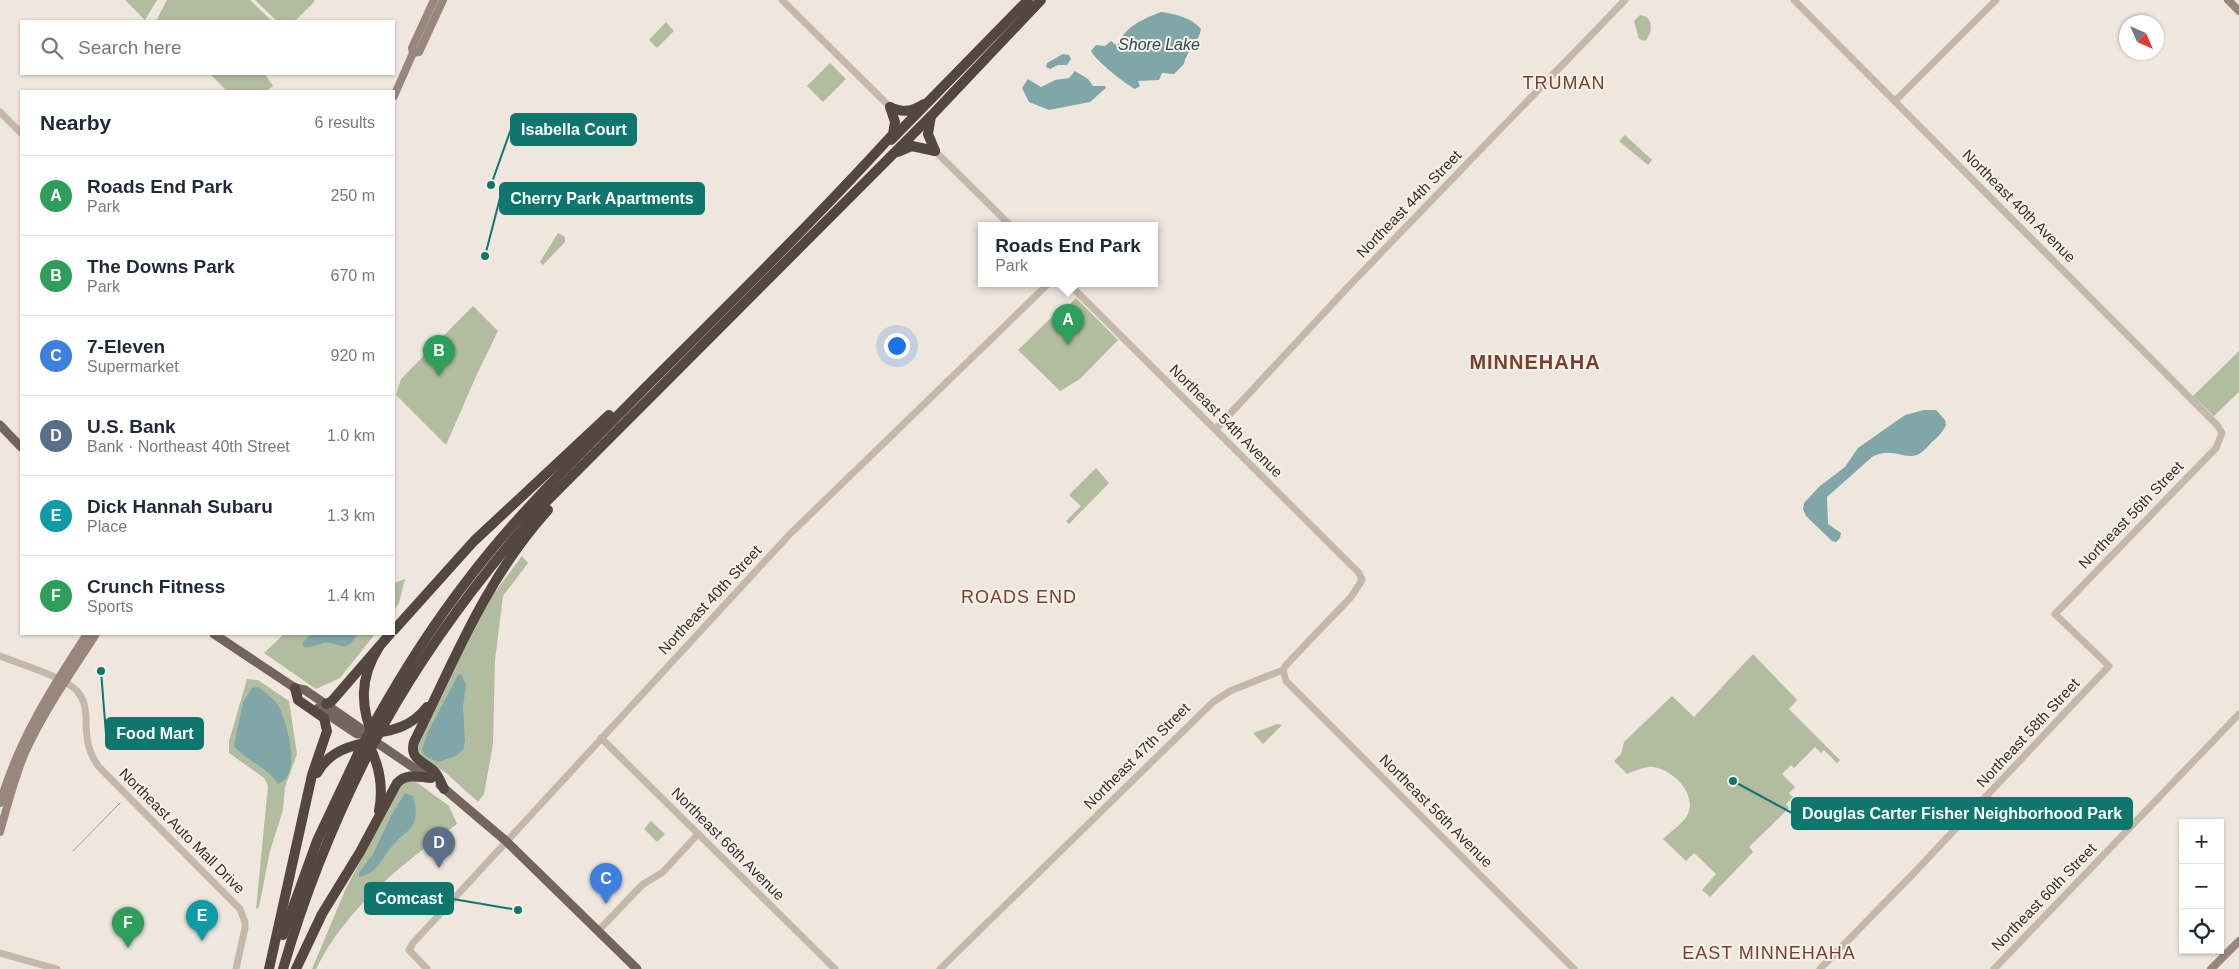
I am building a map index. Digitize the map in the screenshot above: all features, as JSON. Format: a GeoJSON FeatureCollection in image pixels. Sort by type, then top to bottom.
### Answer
{"type":"FeatureCollection","features":[{"type":"Feature","properties":{"kind":"highway"},"geometry":{"type":"LineString","coordinates":[[270,969],[308,864],[335,801],[362,756],[424,642],[487,555],[555,479],[960,71],[1028,0]]}},
{"type":"Feature","properties":{"kind":"highway"},"geometry":{"type":"LineString","coordinates":[[380,722],[436,640],[496,559],[545,503],[933,114],[1041,0]]}},
{"type":"Feature","properties":{"kind":"highway"},"geometry":{"type":"LineString","coordinates":[[890,107],[904,112],[916,108],[960,71]]}},
{"type":"Feature","properties":{"kind":"highway"},"geometry":{"type":"LineString","coordinates":[[858,172],[893,134],[894,122],[890,107]]}},
{"type":"Feature","properties":{"kind":"highway"},"geometry":{"type":"LineString","coordinates":[[933,114],[928,124],[928,134],[935,151]]}},
{"type":"Feature","properties":{"kind":"highway"},"geometry":{"type":"LineString","coordinates":[[867,179],[906,148],[920,146],[935,151]]}},
{"type":"Feature","properties":{"kind":"highway"},"geometry":{"type":"LineString","coordinates":[[444,789],[435,772],[418,760],[412,751],[414,742],[433,699],[484,598],[519,545],[567,489],[701,346]]}},
{"type":"Feature","properties":{"kind":"highway"},"geometry":{"type":"LineString","coordinates":[[395,629],[452,563],[494,521],[642,385],[679,354]]}},
{"type":"Feature","properties":{"kind":"highway"},"geometry":{"type":"LineString","coordinates":[[326,704],[331,702],[389,635]]}},
{"type":"Feature","properties":{"kind":"highway"},"geometry":{"type":"LineString","coordinates":[[377,818],[381,802],[381,778],[369,738],[364,708],[363,684],[368,667],[379,647]]}},
{"type":"Feature","properties":{"kind":"highway"},"geometry":{"type":"LineString","coordinates":[[270,969],[309,793],[327,726],[324,718],[298,700],[295,688]]}},
{"type":"Feature","properties":{"kind":"highway"},"geometry":{"type":"LineString","coordinates":[[309,793],[318,771],[329,757],[369,738],[405,726],[416,718],[433,699]]}},
{"type":"Feature","properties":{"kind":"highway"},"geometry":{"type":"LineString","coordinates":[[283,969],[315,871],[362,756]]}},
{"type":"Feature","properties":{"kind":"highway"},"geometry":{"type":"LineString","coordinates":[[296,969],[322,914],[360,852],[377,818],[400,780],[409,776],[431,778]]}},
{"type":"Feature","properties":{"kind":"main road"},"geometry":{"type":"LineString","coordinates":[[395,94],[413,53],[412,48],[434,0]]}},
{"type":"Feature","properties":{"kind":"main road"},"geometry":{"type":"LineString","coordinates":[[413,53],[419,52],[443,0]]}},
{"type":"Feature","properties":{"kind":"main road"},"geometry":{"type":"LineString","coordinates":[[2228,0],[2239,11]]}},
{"type":"Feature","properties":{"kind":"main road"},"geometry":{"type":"LineString","coordinates":[[0,425],[20,446]]}},
{"type":"Feature","properties":{"kind":"main road"},"geometry":{"type":"LineString","coordinates":[[0,832],[23,757],[86,635]]}},
{"type":"Feature","properties":{"kind":"main road"},"geometry":{"type":"LineString","coordinates":[[0,803],[24,738],[61,681],[95,635]]}},
{"type":"Feature","properties":{"kind":"main road"},"geometry":{"type":"LineString","coordinates":[[216,635],[295,688],[305,690],[326,704],[360,728],[369,738]]}},
{"type":"Feature","properties":{"kind":"main road"},"geometry":{"type":"LineString","coordinates":[[295,688],[301,697],[314,706],[357,734],[369,738],[431,778],[506,841],[637,969]]}},
{"type":"Feature","properties":{"kind":"main road"},"geometry":{"type":"LineString","coordinates":[[0,820],[9,786],[6,783]]}},
{"type":"Feature","properties":{"kind":"main road"},"geometry":{"type":"LineString","coordinates":[[2211,969],[2239,941]]}},
{"type":"Feature","properties":{"kind":"street"},"geometry":{"type":"LineString","coordinates":[[782,0],[890,107]]}},
{"type":"Feature","properties":{"kind":"street","name":"Northeast 44th Street"},"geometry":{"type":"LineString","coordinates":[[1216,430],[1361,274],[1625,0]]}},
{"type":"Feature","properties":{"kind":"street","name":"Northeast 40th Avenue"},"geometry":{"type":"LineString","coordinates":[[1794,0],[2204,411],[2217,425],[2222,434]]}},
{"type":"Feature","properties":{"kind":"street"},"geometry":{"type":"LineString","coordinates":[[1895,101],[1996,0]]}},
{"type":"Feature","properties":{"kind":"street"},"geometry":{"type":"LineString","coordinates":[[0,112],[20,132]]}},
{"type":"Feature","properties":{"kind":"street"},"geometry":{"type":"LineString","coordinates":[[935,151],[1007,222]]}},
{"type":"Feature","properties":{"kind":"street","name":"Northeast 40th Street"},"geometry":{"type":"LineString","coordinates":[[427,969],[409,950],[413,943],[790,534],[1045,287]]}},
{"type":"Feature","properties":{"kind":"street","name":"Northeast 54th Avenue"},"geometry":{"type":"LineString","coordinates":[[1072,287],[1355,569],[1362,580]]}},
{"type":"Feature","properties":{"kind":"street","name":"Northeast 56th Street"},"geometry":{"type":"LineString","coordinates":[[2109,666],[2055,614],[2216,448],[2222,434]]}},
{"type":"Feature","properties":{"kind":"street","name":"Northeast 47th Street"},"geometry":{"type":"LineString","coordinates":[[940,969],[1213,702],[1230,691],[1283,670],[1351,597],[1362,580]]}},
{"type":"Feature","properties":{"kind":"street"},"geometry":{"type":"LineString","coordinates":[[0,656],[61,681]]}},
{"type":"Feature","properties":{"kind":"street","name":"Northeast 58th Street"},"geometry":{"type":"LineString","coordinates":[[1820,969],[1911,876],[2109,666]]}},
{"type":"Feature","properties":{"kind":"street","name":"Northeast 56th Avenue"},"geometry":{"type":"LineString","coordinates":[[1283,670],[1286,681],[1574,969]]}},
{"type":"Feature","properties":{"kind":"street","name":"Northeast Auto Mall Drive"},"geometry":{"type":"LineString","coordinates":[[61,681],[77,691],[83,700],[87,745],[91,756],[97,764],[240,909],[245,922],[236,969]]}},
{"type":"Feature","properties":{"kind":"street","name":"Northeast 60th Street"},"geometry":{"type":"LineString","coordinates":[[1994,969],[2239,714]]}},
{"type":"Feature","properties":{"kind":"street","name":"Northeast 66th Avenue"},"geometry":{"type":"LineString","coordinates":[[601,738],[835,969]]}},
{"type":"Feature","properties":{"kind":"street"},"geometry":{"type":"LineString","coordinates":[[598,931],[642,885],[663,872],[698,834]]}},
{"type":"Feature","properties":{"kind":"street"},"geometry":{"type":"LineString","coordinates":[[0,953],[57,969]]}},
{"type":"Feature","properties":{"kind":"green space"},"geometry":{"type":"Polygon","coordinates":[[[125,0],[157,0],[145,20],[125,0]]]}},
{"type":"Feature","properties":{"kind":"green space"},"geometry":{"type":"Polygon","coordinates":[[[167,0],[250,0],[271,20],[157,20],[167,0]]]}},
{"type":"Feature","properties":{"kind":"green space"},"geometry":{"type":"Polygon","coordinates":[[[255,0],[315,1],[296,20],[276,20],[255,0]]]}},
{"type":"Feature","properties":{"kind":"green space"},"geometry":{"type":"Polygon","coordinates":[[[1640,15],[1648,18],[1651,26],[1650,34],[1645,41],[1639,39],[1634,21],[1640,15]]]}},
{"type":"Feature","properties":{"kind":"green space"},"geometry":{"type":"Polygon","coordinates":[[[666,22],[674,31],[657,48],[649,40],[666,22]]]}},
{"type":"Feature","properties":{"kind":"green space"},"geometry":{"type":"Polygon","coordinates":[[[830,63],[846,79],[823,102],[807,86],[830,63]]]}},
{"type":"Feature","properties":{"kind":"green space"},"geometry":{"type":"Polygon","coordinates":[[[211,75],[266,75],[273,86],[267,90],[226,90],[211,75]]]}},
{"type":"Feature","properties":{"kind":"green space"},"geometry":{"type":"Polygon","coordinates":[[[1625,135],[1652,160],[1648,165],[1619,141],[1625,135]]]}},
{"type":"Feature","properties":{"kind":"green space"},"geometry":{"type":"Polygon","coordinates":[[[558,233],[565,237],[565,242],[543,265],[540,262],[558,233]]]}},
{"type":"Feature","properties":{"kind":"green space"},"geometry":{"type":"Polygon","coordinates":[[[1076,298],[1118,340],[1080,379],[1060,391],[1018,350],[1058,311],[1061,313],[1076,298]]]}},
{"type":"Feature","properties":{"kind":"green space"},"geometry":{"type":"Polygon","coordinates":[[[473,306],[498,331],[446,445],[396,395],[401,379],[473,306]]]}},
{"type":"Feature","properties":{"kind":"green space"},"geometry":{"type":"Polygon","coordinates":[[[2239,351],[2239,392],[2214,416],[2193,396],[2239,351]]]}},
{"type":"Feature","properties":{"kind":"green space"},"geometry":{"type":"Polygon","coordinates":[[[1096,468],[1109,483],[1069,524],[1066,521],[1081,506],[1069,495],[1096,468]]]}},
{"type":"Feature","properties":{"kind":"green space"},"geometry":{"type":"Polygon","coordinates":[[[522,556],[528,563],[503,596],[495,660],[493,744],[484,794],[478,802],[446,773],[423,758],[418,749],[420,737],[489,600],[522,556]]]}},
{"type":"Feature","properties":{"kind":"green space"},"geometry":{"type":"Polygon","coordinates":[[[405,579],[399,603],[395,609],[395,583],[405,579]]]}},
{"type":"Feature","properties":{"kind":"green space"},"geometry":{"type":"Polygon","coordinates":[[[283,635],[374,635],[340,678],[316,689],[264,653],[283,635]]]}},
{"type":"Feature","properties":{"kind":"green space"},"geometry":{"type":"Polygon","coordinates":[[[1753,654],[1797,700],[1789,709],[1840,760],[1837,763],[1824,750],[1821,753],[1815,747],[1794,768],[1791,765],[1782,774],[1795,787],[1789,793],[1793,797],[1786,804],[1789,808],[1749,847],[1753,852],[1710,897],[1702,890],[1716,874],[1694,853],[1686,861],[1663,839],[1682,823],[1689,811],[1689,797],[1685,790],[1675,777],[1661,769],[1647,767],[1627,774],[1614,761],[1621,754],[1624,742],[1672,696],[1694,717],[1753,654]]]}},
{"type":"Feature","properties":{"kind":"green space"},"geometry":{"type":"Polygon","coordinates":[[[247,679],[258,680],[289,701],[297,754],[285,787],[283,810],[270,851],[259,907],[256,909],[268,786],[264,778],[229,753],[229,741],[247,679]]]}},
{"type":"Feature","properties":{"kind":"green space"},"geometry":{"type":"Polygon","coordinates":[[[1277,724],[1282,725],[1263,744],[1253,733],[1277,724]]]}},
{"type":"Feature","properties":{"kind":"green space"},"geometry":{"type":"Polygon","coordinates":[[[415,781],[449,806],[457,824],[396,871],[360,906],[343,926],[316,969],[312,969],[346,888],[403,782],[415,781]]]}},
{"type":"Feature","properties":{"kind":"green space"},"geometry":{"type":"Polygon","coordinates":[[[651,821],[665,834],[657,842],[644,829],[651,821]]]}},
{"type":"Feature","properties":{"kind":"water","name":"Shore Lake"},"geometry":{"type":"Polygon","coordinates":[[[1161,12],[1188,19],[1201,29],[1200,34],[1187,55],[1184,64],[1174,74],[1162,73],[1159,80],[1138,81],[1140,86],[1135,89],[1111,72],[1091,51],[1096,45],[1105,46],[1111,41],[1117,46],[1124,34],[1135,24],[1161,12]]]}},
{"type":"Feature","properties":{"kind":"water"},"geometry":{"type":"Polygon","coordinates":[[[1063,54],[1069,55],[1071,59],[1067,65],[1058,65],[1050,69],[1046,67],[1047,63],[1063,54]]]}},
{"type":"Feature","properties":{"kind":"water"},"geometry":{"type":"Polygon","coordinates":[[[1075,71],[1088,79],[1093,86],[1105,86],[1106,88],[1090,102],[1049,110],[1029,102],[1022,88],[1028,79],[1041,87],[1055,80],[1069,78],[1075,71]]]}},
{"type":"Feature","properties":{"kind":"water"},"geometry":{"type":"Polygon","coordinates":[[[1924,410],[1936,410],[1945,420],[1946,425],[1924,451],[1914,456],[1886,453],[1872,457],[1827,497],[1828,524],[1841,533],[1840,538],[1836,542],[1832,541],[1806,516],[1803,509],[1804,503],[1820,486],[1845,467],[1858,448],[1905,415],[1924,410]]]}},
{"type":"Feature","properties":{"kind":"water"},"geometry":{"type":"Polygon","coordinates":[[[310,635],[356,635],[353,641],[345,646],[323,643],[304,647],[302,643],[310,635]]]}},
{"type":"Feature","properties":{"kind":"water"},"geometry":{"type":"Polygon","coordinates":[[[461,674],[466,685],[463,707],[465,741],[463,750],[456,756],[438,762],[425,756],[422,749],[428,732],[458,675],[461,674]]]}},
{"type":"Feature","properties":{"kind":"water"},"geometry":{"type":"Polygon","coordinates":[[[258,687],[278,705],[289,735],[291,748],[290,770],[286,779],[278,784],[269,773],[239,752],[234,746],[243,702],[252,688],[258,687]]]}},
{"type":"Feature","properties":{"kind":"water"},"geometry":{"type":"Polygon","coordinates":[[[405,793],[413,796],[416,810],[414,823],[376,868],[366,875],[359,877],[359,873],[373,854],[391,816],[405,793]]]}},
{"type":"Feature","properties":{"kind":"waterway"},"geometry":{"type":"LineString","coordinates":[[73,851],[120,803]]}},
{"type":"Feature","properties":{"kind":"place","name":"Isabella Court"},"geometry":{"type":"Point","coordinates":[491,185]}},
{"type":"Feature","properties":{"kind":"place","name":"Cherry Park Apartments"},"geometry":{"type":"Point","coordinates":[485,256]}},
{"type":"Feature","properties":{"kind":"place","name":"Roads End Park"},"geometry":{"type":"Point","coordinates":[1068,345]}},
{"type":"Feature","properties":{"kind":"place","name":"The Downs Park"},"geometry":{"type":"Point","coordinates":[439,376]}},
{"type":"Feature","properties":{"kind":"place","name":"Food Mart"},"geometry":{"type":"Point","coordinates":[101,671]}},
{"type":"Feature","properties":{"kind":"place","name":"Douglas Carter Fisher Neighborhood Park"},"geometry":{"type":"Point","coordinates":[1733,781]}},
{"type":"Feature","properties":{"kind":"place","name":"U.S. Bank"},"geometry":{"type":"Point","coordinates":[439,868]}},
{"type":"Feature","properties":{"kind":"place","name":"7-Eleven"},"geometry":{"type":"Point","coordinates":[606,904]}},
{"type":"Feature","properties":{"kind":"place","name":"Comcast"},"geometry":{"type":"Point","coordinates":[518,910]}},
{"type":"Feature","properties":{"kind":"place","name":"Dick Hannah Subaru"},"geometry":{"type":"Point","coordinates":[202,941]}},
{"type":"Feature","properties":{"kind":"place","name":"Crunch Fitness"},"geometry":{"type":"Point","coordinates":[128,948]}},
{"type":"Feature","properties":{"kind":"district","name":"TRUMAN"},"geometry":{"type":"Point","coordinates":[1564,83]}},
{"type":"Feature","properties":{"kind":"district","name":"MINNEHAHA"},"geometry":{"type":"Point","coordinates":[1535,362]}},
{"type":"Feature","properties":{"kind":"district","name":"ROADS END"},"geometry":{"type":"Point","coordinates":[1019,597]}},
{"type":"Feature","properties":{"kind":"district","name":"EAST MINNEHAHA"},"geometry":{"type":"Point","coordinates":[1769,953]}}]}
